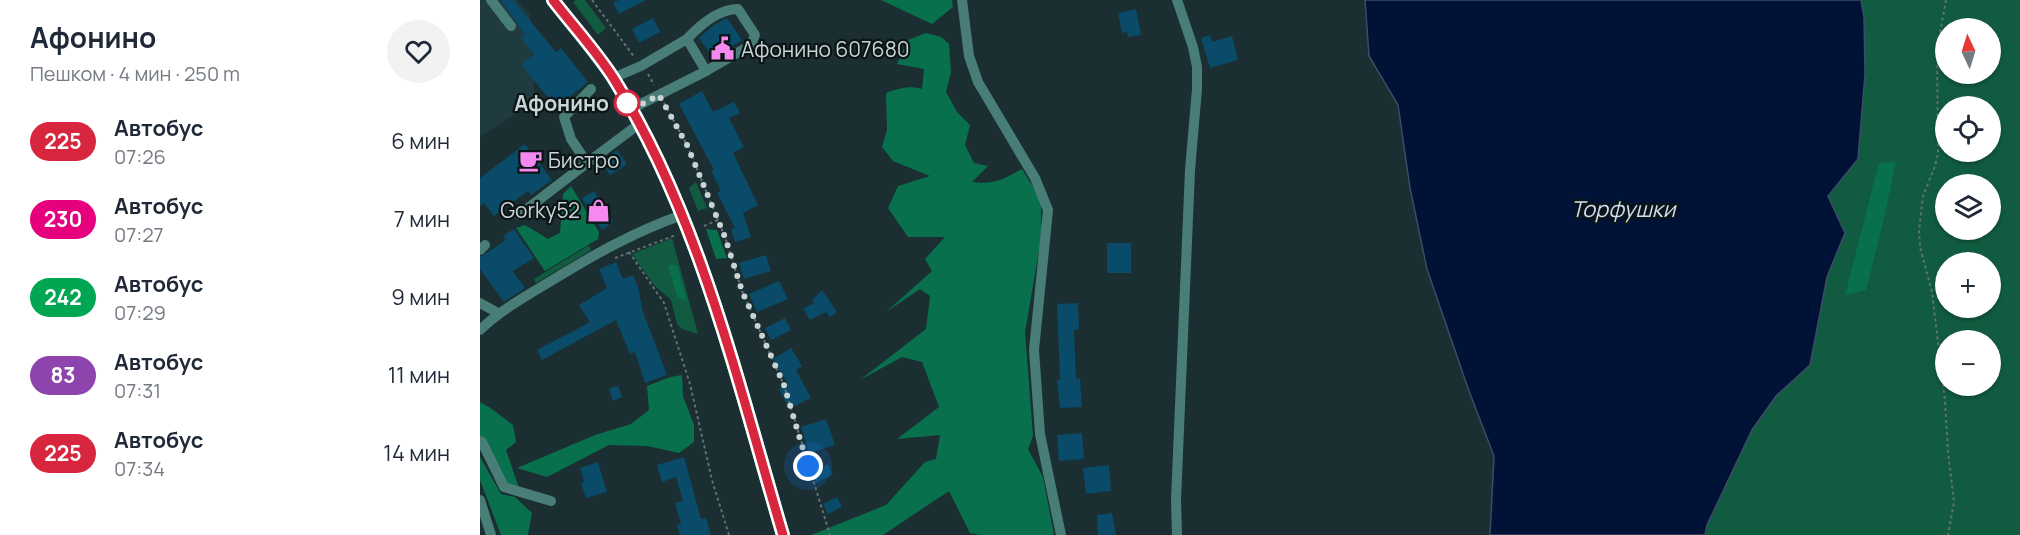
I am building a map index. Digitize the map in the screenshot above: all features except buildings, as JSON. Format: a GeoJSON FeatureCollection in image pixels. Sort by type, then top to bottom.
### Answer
{"type":"FeatureCollection","features":[{"type":"Feature","properties":{"kind":"main road"},"geometry":{"type":"LineString","coordinates":[[553,0],[613,78],[670,185],[730,356],[783,535]]}},
{"type":"Feature","properties":{"kind":"street"},"geometry":{"type":"LineString","coordinates":[[491,0],[511,26]]}},
{"type":"Feature","properties":{"kind":"street"},"geometry":{"type":"LineString","coordinates":[[962,0],[969,56],[978,82],[1035,178],[1048,210],[1034,350],[1040,434],[1061,535]]}},
{"type":"Feature","properties":{"kind":"street"},"geometry":{"type":"LineString","coordinates":[[1177,0],[1193,47],[1197,67],[1197,89],[1190,182],[1176,500],[1177,535]]}},
{"type":"Feature","properties":{"kind":"street"},"geometry":{"type":"LineString","coordinates":[[613,78],[641,66],[687,39],[694,30],[725,9],[738,9],[755,35],[751,45],[631,110]]}},
{"type":"Feature","properties":{"kind":"street"},"geometry":{"type":"LineString","coordinates":[[687,39],[706,71]]}},
{"type":"Feature","properties":{"kind":"street"},"geometry":{"type":"LineString","coordinates":[[587,163],[571,139],[564,117],[591,89]]}},
{"type":"Feature","properties":{"kind":"street"},"geometry":{"type":"LineString","coordinates":[[519,215],[639,124]]}},
{"type":"Feature","properties":{"kind":"street"},"geometry":{"type":"LineString","coordinates":[[480,330],[498,313],[606,248],[648,227],[682,215]]}},
{"type":"Feature","properties":{"kind":"street"},"geometry":{"type":"LineString","coordinates":[[480,303],[498,313]]}},
{"type":"Feature","properties":{"kind":"street"},"geometry":{"type":"LineString","coordinates":[[480,441],[504,487],[551,501]]}},
{"type":"Feature","properties":{"kind":"street"},"geometry":{"type":"LineString","coordinates":[[480,500],[491,535]]}},
{"type":"Feature","properties":{"kind":"path"},"geometry":{"type":"LineString","coordinates":[[592,0],[646,72],[687,145],[718,220],[742,291],[784,385],[830,535]]}},
{"type":"Feature","properties":{"kind":"path"},"geometry":{"type":"LineString","coordinates":[[1946,0],[1937,50],[1938,153],[1923,195],[1919,231],[1920,247],[1932,292],[1945,401],[1954,502],[1948,535]]}},
{"type":"Feature","properties":{"kind":"path"},"geometry":{"type":"LineString","coordinates":[[704,226],[718,220]]}},
{"type":"Feature","properties":{"kind":"path"},"geometry":{"type":"LineString","coordinates":[[676,235],[628,252],[664,303],[690,384],[712,480],[729,535]]}},
{"type":"Feature","properties":{"kind":"shaded area"},"geometry":{"type":"Polygon","coordinates":[[[480,0],[517,0],[530,15],[535,101],[480,137],[480,0]]]}},
{"type":"Feature","properties":{"kind":"green space"},"geometry":{"type":"Polygon","coordinates":[[[585,0],[606,28],[598,35],[573,2],[585,0]]]}},
{"type":"Feature","properties":{"kind":"green space"},"geometry":{"type":"Polygon","coordinates":[[[881,0],[952,0],[953,7],[932,24],[881,0]]]}},
{"type":"Feature","properties":{"kind":"green space"},"geometry":{"type":"Polygon","coordinates":[[[1861,0],[2020,0],[2020,535],[1705,535],[1706,525],[1752,430],[1776,396],[1810,364],[1827,277],[1845,233],[1828,196],[1858,159],[1865,74],[1864,17],[1861,0]]]}},
{"type":"Feature","properties":{"kind":"green space"},"geometry":{"type":"Polygon","coordinates":[[[926,33],[941,37],[949,44],[951,72],[946,92],[957,112],[970,125],[965,145],[974,163],[988,166],[972,182],[986,183],[998,180],[1022,169],[1041,200],[1041,239],[1025,332],[1033,436],[1028,449],[1043,477],[1054,535],[970,533],[949,491],[883,535],[811,535],[886,505],[925,462],[936,459],[940,435],[897,439],[939,407],[922,362],[902,357],[860,380],[926,329],[930,296],[920,289],[886,312],[932,271],[925,259],[945,237],[908,237],[888,208],[898,186],[930,176],[893,161],[882,147],[887,130],[886,93],[913,87],[922,89],[924,69],[897,64],[908,40],[926,33]]]}},
{"type":"Feature","properties":{"kind":"green space"},"geometry":{"type":"Polygon","coordinates":[[[1896,162],[1866,290],[1845,295],[1879,163],[1896,162]]]}},
{"type":"Feature","properties":{"kind":"green space"},"geometry":{"type":"Polygon","coordinates":[[[696,182],[707,208],[698,211],[689,188],[696,182]]]}},
{"type":"Feature","properties":{"kind":"green space"},"geometry":{"type":"Polygon","coordinates":[[[571,186],[599,232],[598,239],[545,271],[516,228],[525,225],[548,239],[560,233],[563,194],[571,186]]]}},
{"type":"Feature","properties":{"kind":"green space"},"geometry":{"type":"Polygon","coordinates":[[[706,229],[717,230],[727,258],[716,259],[706,229]]]}},
{"type":"Feature","properties":{"kind":"green space"},"geometry":{"type":"Polygon","coordinates":[[[672,238],[698,334],[682,329],[677,324],[671,300],[654,285],[632,254],[672,238]]]}},
{"type":"Feature","properties":{"kind":"green space"},"geometry":{"type":"Polygon","coordinates":[[[588,246],[591,248],[590,251],[536,283],[534,279],[588,246]]]}},
{"type":"Feature","properties":{"kind":"green space"},"geometry":{"type":"Polygon","coordinates":[[[668,265],[677,265],[687,302],[677,297],[668,265]]]}},
{"type":"Feature","properties":{"kind":"green space"},"geometry":{"type":"Polygon","coordinates":[[[682,375],[683,396],[694,425],[694,442],[679,453],[647,446],[609,445],[547,477],[517,468],[595,435],[631,424],[649,410],[647,386],[682,375]]]}},
{"type":"Feature","properties":{"kind":"green space"},"geometry":{"type":"Polygon","coordinates":[[[480,402],[513,425],[516,442],[506,450],[519,488],[501,483],[480,450],[480,402]]]}},
{"type":"Feature","properties":{"kind":"green space"},"geometry":{"type":"Polygon","coordinates":[[[480,457],[501,494],[515,497],[532,513],[528,535],[501,535],[480,480],[480,457]]]}},
{"type":"Feature","properties":{"kind":"water","name":"Торфушки"},"geometry":{"type":"Polygon","coordinates":[[[1365,0],[1861,0],[1864,17],[1865,74],[1858,159],[1828,196],[1845,233],[1827,277],[1810,365],[1776,396],[1752,430],[1707,525],[1705,535],[1490,535],[1494,456],[1427,269],[1410,188],[1398,105],[1369,56],[1365,0]]]}},
{"type":"Feature","properties":{"kind":"bus line","name":"225"},"geometry":{"type":"LineString","coordinates":[[553,0],[613,78],[670,185],[707,283],[783,535]]}},
{"type":"Feature","properties":{"kind":"place","name":"Афонино 607680"},"geometry":{"type":"Point","coordinates":[723,49]}},
{"type":"Feature","properties":{"kind":"place","name":"Афонино"},"geometry":{"type":"Point","coordinates":[627,103]}},
{"type":"Feature","properties":{"kind":"place","name":"Бистро"},"geometry":{"type":"Point","coordinates":[530,160]}},
{"type":"Feature","properties":{"kind":"place","name":"Gorky52"},"geometry":{"type":"Point","coordinates":[598,210]}},
{"type":"Feature","properties":{"kind":"route"},"geometry":{"type":"LineString","coordinates":[[627,103],[631,110],[659,95],[687,145],[725,237],[742,291],[784,385],[808,466]]}}]}
